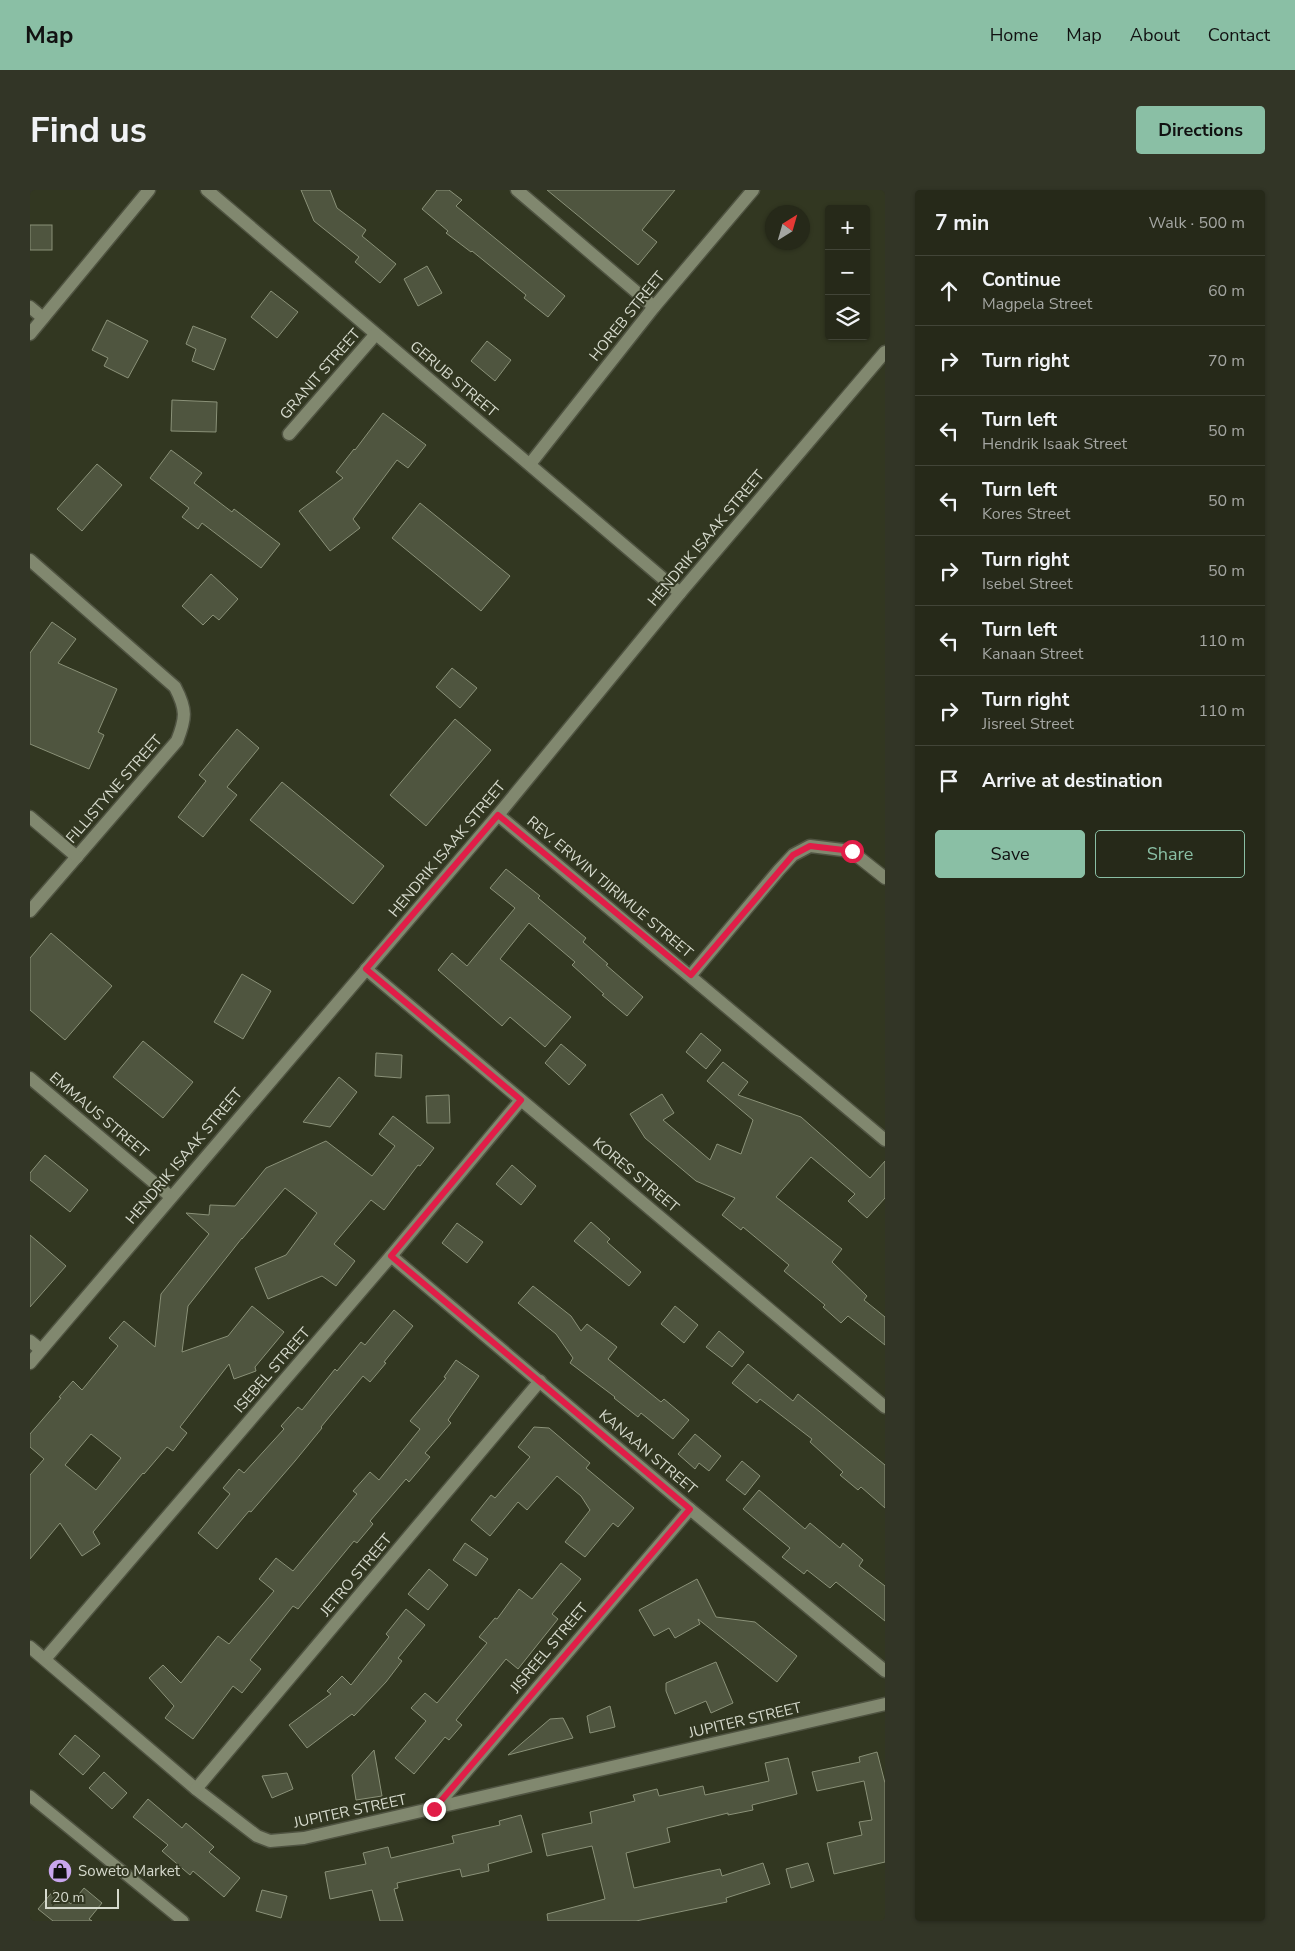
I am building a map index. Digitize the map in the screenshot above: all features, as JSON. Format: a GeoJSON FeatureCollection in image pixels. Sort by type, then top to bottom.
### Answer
{"type":"FeatureCollection","features":[{"type":"Feature","properties":{"kind":"street"},"geometry":{"type":"LineString","coordinates":[[30,334],[149,190]]}},
{"type":"Feature","properties":{"kind":"street","name":"GERUB STREET"},"geometry":{"type":"LineString","coordinates":[[207,190],[680,593]]}},
{"type":"Feature","properties":{"kind":"street"},"geometry":{"type":"LineString","coordinates":[[517,190],[654,307]]}},
{"type":"Feature","properties":{"kind":"street","name":"HOREB STREET"},"geometry":{"type":"LineString","coordinates":[[530,464],[654,307],[753,190]]}},
{"type":"Feature","properties":{"kind":"street"},"geometry":{"type":"LineString","coordinates":[[30,307],[43,318]]}},
{"type":"Feature","properties":{"kind":"street","name":"GRANIT STREET"},"geometry":{"type":"LineString","coordinates":[[289,434],[375,335]]}},
{"type":"Feature","properties":{"kind":"street","name":"HENDRIK ISAAK STREET"},"geometry":{"type":"LineString","coordinates":[[30,1363],[498,815],[680,593],[885,352]]}},
{"type":"Feature","properties":{"kind":"street","name":"FILLISTYNE STREET"},"geometry":{"type":"LineString","coordinates":[[30,560],[176,688],[184,704],[184,721],[177,741],[30,911]]}},
{"type":"Feature","properties":{"kind":"street","name":"REV. ERWIN TJIRIMUE STREET"},"geometry":{"type":"LineString","coordinates":[[498,815],[691,975],[885,1140]]}},
{"type":"Feature","properties":{"kind":"street"},"geometry":{"type":"LineString","coordinates":[[30,817],[77,857]]}},
{"type":"Feature","properties":{"kind":"street"},"geometry":{"type":"LineString","coordinates":[[691,975],[779,870],[793,855],[810,846],[852,851],[885,878]]}},
{"type":"Feature","properties":{"kind":"street","name":"KORES STREET"},"geometry":{"type":"LineString","coordinates":[[366,969],[885,1407]]}},
{"type":"Feature","properties":{"kind":"street","name":"EMMAUS STREET"},"geometry":{"type":"LineString","coordinates":[[30,1078],[171,1196]]}},
{"type":"Feature","properties":{"kind":"street","name":"ISEBEL STREET"},"geometry":{"type":"LineString","coordinates":[[45,1659],[391,1256],[521,1100]]}},
{"type":"Feature","properties":{"kind":"street","name":"KANAAN STREET"},"geometry":{"type":"LineString","coordinates":[[391,1256],[885,1671]]}},
{"type":"Feature","properties":{"kind":"street"},"geometry":{"type":"LineString","coordinates":[[30,1341],[41,1350]]}},
{"type":"Feature","properties":{"kind":"street","name":"JETRO STREET"},"geometry":{"type":"LineString","coordinates":[[196,1789],[540,1382]]}},
{"type":"Feature","properties":{"kind":"street","name":"JISREEL STREET"},"geometry":{"type":"LineString","coordinates":[[434,1809],[690,1509]]}},
{"type":"Feature","properties":{"kind":"street","name":"JUPITER STREET"},"geometry":{"type":"LineString","coordinates":[[30,1647],[196,1789],[256,1836],[270,1841],[304,1838],[885,1704]]}},
{"type":"Feature","properties":{"kind":"lane"},"geometry":{"type":"LineString","coordinates":[[30,1796],[182,1921]]}},
{"type":"Feature","properties":{"kind":"building"},"geometry":{"type":"Polygon","coordinates":[[[301,190],[330,190],[337,208],[366,230],[362,236],[396,264],[380,283],[355,262],[359,257],[314,221],[301,190]]]}},
{"type":"Feature","properties":{"kind":"building"},"geometry":{"type":"Polygon","coordinates":[[[437,190],[449,190],[462,200],[456,206],[565,296],[548,317],[524,298],[526,295],[472,251],[446,233],[448,231],[422,209],[437,190]]]}},
{"type":"Feature","properties":{"kind":"building"},"geometry":{"type":"Polygon","coordinates":[[[547,190],[675,190],[642,230],[657,242],[638,265],[547,190]]]}},
{"type":"Feature","properties":{"kind":"building"},"geometry":{"type":"Polygon","coordinates":[[[30,225],[52,225],[52,250],[30,250],[30,225]]]}},
{"type":"Feature","properties":{"kind":"building"},"geometry":{"type":"Polygon","coordinates":[[[427,266],[442,293],[418,306],[404,279],[427,266]]]}},
{"type":"Feature","properties":{"kind":"building"},"geometry":{"type":"Polygon","coordinates":[[[271,291],[298,312],[277,338],[251,317],[271,291]]]}},
{"type":"Feature","properties":{"kind":"building"},"geometry":{"type":"Polygon","coordinates":[[[107,320],[148,341],[128,378],[104,366],[108,358],[92,350],[107,320]]]}},
{"type":"Feature","properties":{"kind":"building"},"geometry":{"type":"Polygon","coordinates":[[[193,326],[226,339],[214,370],[192,361],[196,349],[186,344],[193,326]]]}},
{"type":"Feature","properties":{"kind":"building"},"geometry":{"type":"Polygon","coordinates":[[[487,341],[511,360],[495,381],[471,361],[487,341]]]}},
{"type":"Feature","properties":{"kind":"building"},"geometry":{"type":"Polygon","coordinates":[[[172,400],[217,402],[216,432],[171,431],[172,400]]]}},
{"type":"Feature","properties":{"kind":"building"},"geometry":{"type":"Polygon","coordinates":[[[383,413],[426,445],[408,468],[397,460],[353,519],[360,528],[330,551],[299,511],[343,478],[336,472],[383,413]]]}},
{"type":"Feature","properties":{"kind":"building"},"geometry":{"type":"Polygon","coordinates":[[[171,450],[202,473],[194,483],[232,512],[234,509],[280,544],[261,568],[202,523],[198,529],[182,517],[189,508],[150,478],[171,450]]]}},
{"type":"Feature","properties":{"kind":"building"},"geometry":{"type":"Polygon","coordinates":[[[97,464],[122,485],[82,531],[57,509],[97,464]]]}},
{"type":"Feature","properties":{"kind":"building"},"geometry":{"type":"Polygon","coordinates":[[[420,503],[510,576],[481,611],[392,538],[420,503]]]}},
{"type":"Feature","properties":{"kind":"building"},"geometry":{"type":"Polygon","coordinates":[[[211,574],[238,599],[219,620],[213,615],[203,625],[182,606],[211,574]]]}},
{"type":"Feature","properties":{"kind":"building"},"geometry":{"type":"Polygon","coordinates":[[[52,622],[76,639],[58,663],[117,689],[98,732],[104,735],[89,769],[30,744],[30,653],[52,622]]]}},
{"type":"Feature","properties":{"kind":"building"},"geometry":{"type":"Polygon","coordinates":[[[452,668],[477,688],[460,708],[436,687],[452,668]]]}},
{"type":"Feature","properties":{"kind":"building"},"geometry":{"type":"Polygon","coordinates":[[[455,719],[491,750],[426,826],[390,795],[455,719]]]}},
{"type":"Feature","properties":{"kind":"building"},"geometry":{"type":"Polygon","coordinates":[[[237,729],[259,748],[227,787],[237,795],[203,837],[178,817],[206,781],[199,775],[237,729]]]}},
{"type":"Feature","properties":{"kind":"building"},"geometry":{"type":"Polygon","coordinates":[[[282,782],[384,866],[353,904],[250,820],[282,782]]]}},
{"type":"Feature","properties":{"kind":"building"},"geometry":{"type":"Polygon","coordinates":[[[506,869],[540,896],[538,898],[586,938],[583,942],[643,997],[627,1016],[602,995],[604,994],[572,965],[575,962],[529,923],[500,959],[571,1017],[545,1047],[510,1017],[502,1026],[438,970],[452,953],[467,966],[515,908],[490,888],[506,869]]]}},
{"type":"Feature","properties":{"kind":"building"},"geometry":{"type":"Polygon","coordinates":[[[51,933],[112,986],[65,1040],[30,1010],[30,958],[51,933]]]}},
{"type":"Feature","properties":{"kind":"building"},"geometry":{"type":"Polygon","coordinates":[[[242,974],[271,991],[243,1039],[214,1022],[242,974]]]}},
{"type":"Feature","properties":{"kind":"building"},"geometry":{"type":"Polygon","coordinates":[[[701,1033],[721,1050],[706,1069],[686,1052],[701,1033]]]}},
{"type":"Feature","properties":{"kind":"building"},"geometry":{"type":"Polygon","coordinates":[[[143,1041],[193,1082],[163,1118],[113,1077],[143,1041]]]}},
{"type":"Feature","properties":{"kind":"building"},"geometry":{"type":"Polygon","coordinates":[[[561,1044],[586,1065],[569,1085],[545,1063],[561,1044]]]}},
{"type":"Feature","properties":{"kind":"building"},"geometry":{"type":"Polygon","coordinates":[[[376,1053],[402,1055],[401,1078],[375,1076],[376,1053]]]}},
{"type":"Feature","properties":{"kind":"building"},"geometry":{"type":"Polygon","coordinates":[[[723,1062],[748,1082],[738,1095],[801,1117],[870,1178],[885,1161],[885,1198],[867,1218],[848,1201],[855,1194],[811,1157],[776,1197],[842,1249],[832,1262],[867,1296],[864,1300],[885,1317],[885,1345],[848,1316],[841,1323],[823,1307],[825,1305],[784,1271],[789,1265],[743,1227],[741,1230],[722,1215],[735,1198],[696,1181],[645,1138],[630,1114],[662,1094],[674,1113],[663,1120],[710,1160],[717,1144],[741,1154],[753,1120],[707,1081],[723,1062]]]}},
{"type":"Feature","properties":{"kind":"building"},"geometry":{"type":"Polygon","coordinates":[[[339,1077],[357,1092],[330,1127],[303,1122],[339,1077]]]}},
{"type":"Feature","properties":{"kind":"building"},"geometry":{"type":"Polygon","coordinates":[[[449,1095],[450,1123],[427,1123],[426,1096],[449,1095]]]}},
{"type":"Feature","properties":{"kind":"building"},"geometry":{"type":"Polygon","coordinates":[[[393,1116],[434,1148],[420,1166],[418,1165],[384,1210],[371,1200],[334,1244],[355,1261],[336,1286],[322,1276],[268,1299],[255,1268],[286,1255],[317,1213],[285,1188],[188,1306],[182,1352],[228,1336],[252,1306],[284,1332],[255,1367],[256,1371],[234,1379],[229,1364],[180,1427],[187,1433],[173,1451],[167,1447],[93,1532],[100,1544],[82,1556],[60,1523],[30,1559],[30,1475],[44,1459],[30,1447],[30,1434],[73,1381],[82,1390],[118,1346],[109,1338],[124,1321],[155,1347],[161,1294],[209,1234],[186,1213],[209,1215],[210,1205],[235,1206],[266,1168],[326,1141],[372,1176],[395,1146],[379,1134],[393,1116]],[[91,1434],[65,1465],[96,1490],[121,1458],[91,1434]]]}},
{"type":"Feature","properties":{"kind":"building"},"geometry":{"type":"Polygon","coordinates":[[[45,1155],[88,1190],[70,1212],[30,1180],[30,1173],[45,1155]]]}},
{"type":"Feature","properties":{"kind":"building"},"geometry":{"type":"Polygon","coordinates":[[[512,1165],[536,1186],[521,1205],[496,1184],[512,1165]]]}},
{"type":"Feature","properties":{"kind":"building"},"geometry":{"type":"Polygon","coordinates":[[[591,1222],[610,1239],[607,1242],[641,1272],[629,1286],[574,1241],[591,1222]]]}},
{"type":"Feature","properties":{"kind":"building"},"geometry":{"type":"Polygon","coordinates":[[[457,1223],[483,1242],[467,1263],[442,1243],[457,1223]]]}},
{"type":"Feature","properties":{"kind":"building"},"geometry":{"type":"Polygon","coordinates":[[[30,1235],[66,1266],[30,1307],[30,1235]]]}},
{"type":"Feature","properties":{"kind":"building"},"geometry":{"type":"Polygon","coordinates":[[[533,1286],[571,1316],[581,1331],[587,1324],[617,1347],[608,1359],[661,1402],[664,1399],[689,1420],[673,1439],[641,1413],[638,1417],[570,1363],[573,1358],[556,1334],[518,1303],[533,1286]]]}},
{"type":"Feature","properties":{"kind":"building"},"geometry":{"type":"Polygon","coordinates":[[[675,1306],[698,1325],[684,1343],[661,1324],[675,1306]]]}},
{"type":"Feature","properties":{"kind":"building"},"geometry":{"type":"Polygon","coordinates":[[[394,1310],[413,1326],[384,1362],[386,1363],[370,1382],[363,1376],[295,1461],[217,1549],[198,1533],[230,1494],[223,1488],[239,1469],[244,1473],[284,1429],[281,1426],[298,1407],[302,1410],[335,1369],[337,1371],[361,1342],[365,1345],[394,1310]]]}},
{"type":"Feature","properties":{"kind":"building"},"geometry":{"type":"Polygon","coordinates":[[[719,1331],[744,1352],[732,1367],[706,1347],[719,1331]]]}},
{"type":"Feature","properties":{"kind":"building"},"geometry":{"type":"Polygon","coordinates":[[[456,1360],[479,1376],[448,1420],[451,1423],[425,1453],[430,1457],[409,1482],[406,1479],[370,1521],[373,1524],[357,1543],[354,1541],[298,1609],[293,1606],[250,1660],[261,1669],[242,1693],[233,1686],[193,1739],[165,1718],[174,1706],[149,1678],[163,1665],[181,1683],[218,1636],[229,1644],[274,1591],[259,1579],[276,1558],[293,1571],[357,1494],[353,1491],[370,1472],[379,1480],[420,1429],[410,1421],[446,1378],[444,1377],[456,1360]]]}},
{"type":"Feature","properties":{"kind":"building"},"geometry":{"type":"Polygon","coordinates":[[[748,1364],[793,1401],[798,1394],[885,1465],[885,1508],[861,1487],[858,1490],[840,1475],[843,1472],[810,1442],[812,1439],[760,1399],[757,1403],[732,1383],[748,1364]]]}},
{"type":"Feature","properties":{"kind":"building"},"geometry":{"type":"Polygon","coordinates":[[[534,1427],[549,1428],[590,1463],[586,1468],[634,1508],[618,1527],[613,1523],[585,1557],[565,1542],[590,1510],[581,1496],[557,1476],[527,1510],[518,1502],[490,1536],[471,1520],[491,1495],[495,1498],[530,1457],[518,1447],[534,1427]]]}},
{"type":"Feature","properties":{"kind":"building"},"geometry":{"type":"Polygon","coordinates":[[[695,1434],[721,1456],[709,1471],[699,1463],[695,1469],[678,1454],[695,1434]]]}},
{"type":"Feature","properties":{"kind":"building"},"geometry":{"type":"Polygon","coordinates":[[[742,1461],[760,1476],[745,1495],[726,1480],[742,1461]]]}},
{"type":"Feature","properties":{"kind":"building"},"geometry":{"type":"Polygon","coordinates":[[[759,1490],[805,1529],[810,1523],[840,1548],[843,1543],[863,1560],[859,1566],[885,1586],[885,1621],[836,1582],[830,1588],[807,1570],[804,1574],[782,1557],[790,1548],[743,1509],[759,1490]]]}},
{"type":"Feature","properties":{"kind":"building"},"geometry":{"type":"Polygon","coordinates":[[[465,1543],[488,1559],[476,1576],[453,1560],[465,1543]]]}},
{"type":"Feature","properties":{"kind":"building"},"geometry":{"type":"Polygon","coordinates":[[[561,1563],[581,1579],[552,1614],[558,1619],[518,1669],[506,1659],[456,1720],[462,1725],[449,1740],[445,1737],[414,1774],[395,1758],[426,1721],[411,1708],[425,1693],[437,1703],[487,1643],[479,1637],[495,1618],[497,1619],[519,1589],[532,1599],[561,1563]]]}},
{"type":"Feature","properties":{"kind":"building"},"geometry":{"type":"Polygon","coordinates":[[[429,1569],[448,1585],[428,1610],[408,1594],[429,1569]]]}},
{"type":"Feature","properties":{"kind":"building"},"geometry":{"type":"Polygon","coordinates":[[[697,1579],[716,1617],[755,1622],[797,1656],[777,1682],[698,1619],[700,1624],[675,1638],[669,1628],[654,1636],[639,1610],[697,1579]]]}},
{"type":"Feature","properties":{"kind":"building"},"geometry":{"type":"Polygon","coordinates":[[[406,1609],[425,1625],[398,1658],[402,1661],[386,1682],[354,1716],[352,1714],[307,1748],[289,1725],[331,1694],[327,1691],[342,1676],[351,1685],[389,1637],[386,1634],[406,1609]]]}},
{"type":"Feature","properties":{"kind":"building"},"geometry":{"type":"Polygon","coordinates":[[[716,1662],[733,1703],[711,1713],[706,1701],[675,1714],[666,1691],[666,1683],[716,1662]]]}},
{"type":"Feature","properties":{"kind":"building"},"geometry":{"type":"Polygon","coordinates":[[[610,1706],[615,1727],[590,1733],[587,1716],[610,1706]]]}},
{"type":"Feature","properties":{"kind":"building"},"geometry":{"type":"Polygon","coordinates":[[[563,1718],[573,1738],[508,1755],[550,1719],[563,1718]]]}},
{"type":"Feature","properties":{"kind":"building"},"geometry":{"type":"Polygon","coordinates":[[[75,1735],[100,1756],[83,1775],[59,1754],[75,1735]]]}},
{"type":"Feature","properties":{"kind":"building"},"geometry":{"type":"Polygon","coordinates":[[[374,1750],[382,1796],[356,1800],[352,1775],[374,1750]]]}},
{"type":"Feature","properties":{"kind":"building"},"geometry":{"type":"Polygon","coordinates":[[[877,1752],[885,1783],[885,1862],[834,1874],[827,1843],[862,1835],[859,1822],[872,1820],[864,1781],[817,1791],[812,1772],[860,1762],[859,1757],[877,1752]]]}},
{"type":"Feature","properties":{"kind":"building"},"geometry":{"type":"Polygon","coordinates":[[[788,1758],[797,1794],[752,1805],[753,1810],[728,1815],[728,1813],[667,1828],[670,1842],[626,1853],[634,1888],[720,1869],[722,1876],[763,1863],[770,1884],[726,1898],[727,1902],[636,1921],[548,1921],[547,1914],[605,1899],[592,1846],[547,1856],[542,1834],[592,1823],[590,1812],[635,1801],[633,1795],[657,1789],[659,1796],[703,1786],[705,1795],[769,1781],[765,1763],[788,1758]]]}},
{"type":"Feature","properties":{"kind":"building"},"geometry":{"type":"Polygon","coordinates":[[[104,1772],[127,1793],[112,1809],[89,1788],[104,1772]]]}},
{"type":"Feature","properties":{"kind":"building"},"geometry":{"type":"Polygon","coordinates":[[[287,1773],[293,1789],[272,1798],[262,1776],[287,1773]]]}},
{"type":"Feature","properties":{"kind":"building"},"geometry":{"type":"Polygon","coordinates":[[[148,1799],[182,1828],[186,1823],[214,1847],[209,1852],[240,1878],[224,1897],[193,1871],[190,1875],[162,1851],[168,1845],[133,1817],[148,1799]]]}},
{"type":"Feature","properties":{"kind":"building"},"geometry":{"type":"Polygon","coordinates":[[[521,1815],[532,1852],[488,1864],[489,1871],[462,1877],[460,1869],[397,1883],[398,1888],[394,1889],[403,1921],[380,1921],[372,1890],[330,1899],[325,1872],[366,1864],[363,1853],[388,1847],[391,1858],[454,1843],[452,1836],[500,1825],[499,1821],[521,1815]]]}},
{"type":"Feature","properties":{"kind":"building"},"geometry":{"type":"Polygon","coordinates":[[[808,1863],[814,1881],[791,1888],[786,1869],[808,1863]]]}},
{"type":"Feature","properties":{"kind":"building"},"geometry":{"type":"Polygon","coordinates":[[[84,1888],[102,1903],[89,1919],[92,1921],[53,1921],[38,1909],[54,1890],[71,1904],[84,1888]]]}},
{"type":"Feature","properties":{"kind":"building"},"geometry":{"type":"Polygon","coordinates":[[[262,1890],[287,1896],[281,1918],[256,1911],[262,1890]]]}},
{"type":"Feature","properties":{"kind":"place","name":"Soweto Market"},"geometry":{"type":"Point","coordinates":[60,1871]}},
{"type":"Feature","properties":{"kind":"route"},"geometry":{"type":"LineString","coordinates":[[434,1809],[690,1509],[391,1256],[521,1100],[366,969],[498,815],[691,975],[793,855],[810,846],[852,851]]}}]}
